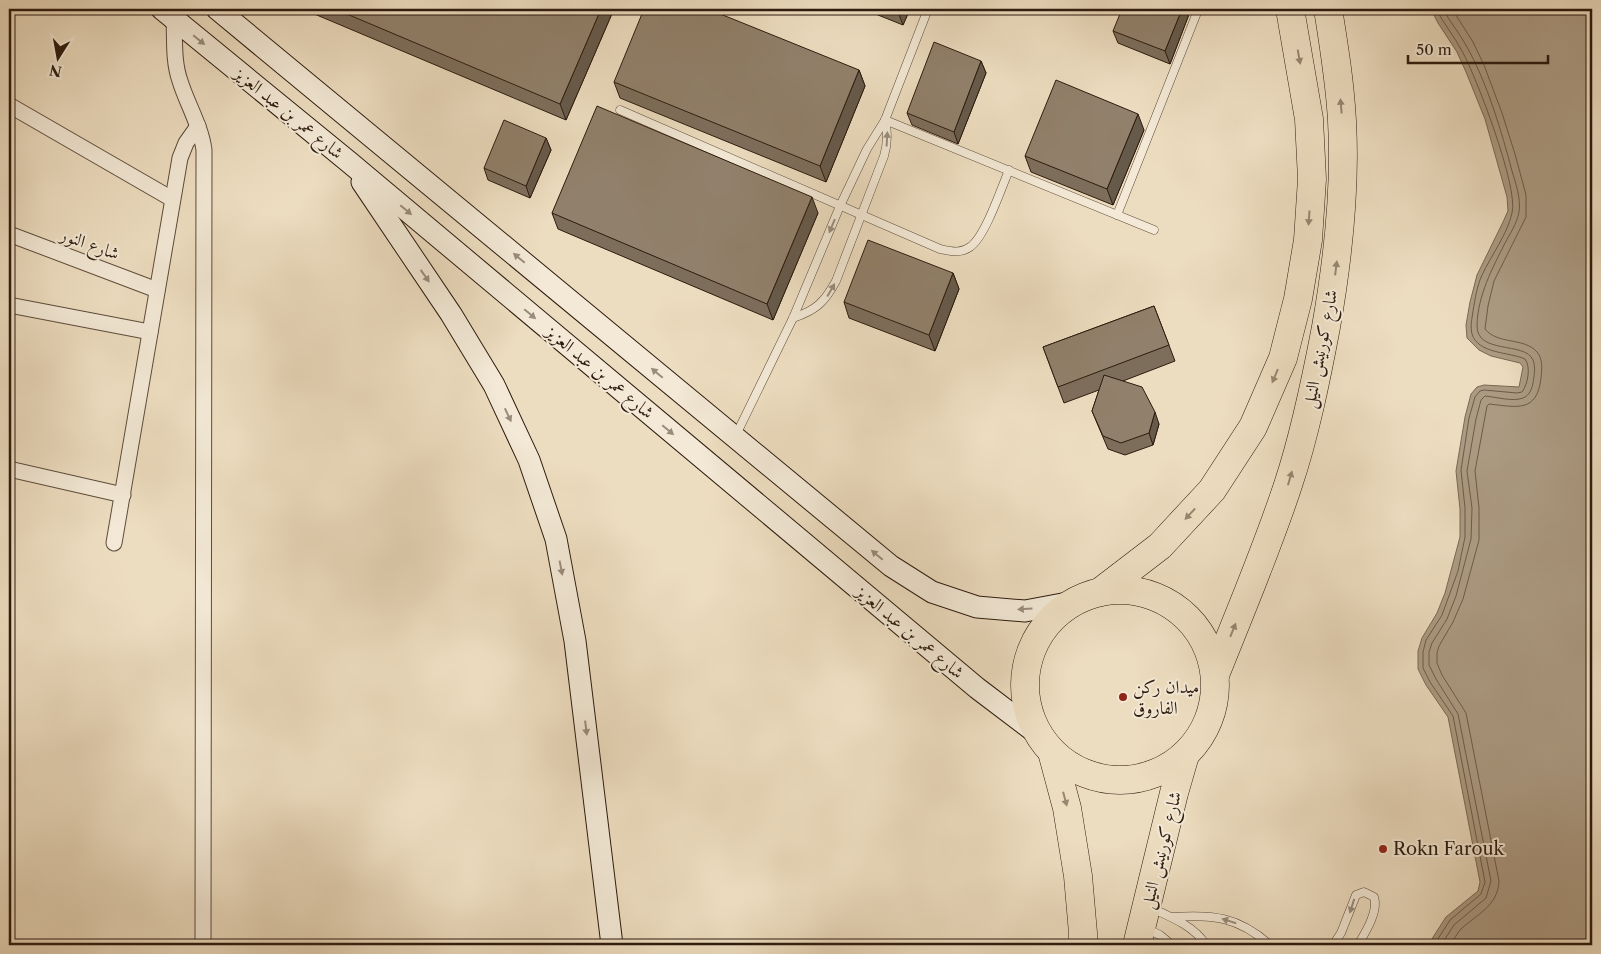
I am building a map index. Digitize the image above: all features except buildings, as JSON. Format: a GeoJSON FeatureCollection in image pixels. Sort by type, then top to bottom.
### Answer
{"type":"FeatureCollection","features":[{"type":"Feature","properties":{"kind":"highway","name":"شارع كورنيش النيل"},"geometry":{"type":"LineString","coordinates":[[1100,592],[1160,546],[1212,490],[1253,427],[1283,358],[1298,299],[1308,240],[1312,180],[1309,119],[1290,9]]}},
{"type":"Feature","properties":{"kind":"highway","name":"شارع كورنيش النيل"},"geometry":{"type":"LineString","coordinates":[[1215,675],[1288,484],[1316,380],[1335,274],[1341,223],[1342,121],[1338,71],[1328,9]]}},
{"type":"Feature","properties":{"kind":"highway"},"geometry":{"type":"LineString","coordinates":[[1045,743],[1072,767],[1094,776],[1118,780],[1142,777],[1165,769],[1185,754],[1204,732],[1214,704],[1215,675],[1211,656],[1203,637],[1191,621],[1176,608],[1159,598],[1140,592],[1120,590],[1100,592],[1073,602],[1052,617],[1037,637],[1027,661],[1024,686],[1028,712],[1045,743],[1067,808],[1078,876],[1083,945]]}},
{"type":"Feature","properties":{"kind":"highway","name":"شارع كورنيش النيل"},"geometry":{"type":"LineString","coordinates":[[1142,926],[1185,754]]}},
{"type":"Feature","properties":{"kind":"main road","name":"شارع عمر بن عبد العزيز"},"geometry":{"type":"LineString","coordinates":[[217,9],[891,566],[932,592],[977,607],[1025,610],[1073,602]]}},
{"type":"Feature","properties":{"kind":"main road","name":"شارع عمر بن عبد العزيز"},"geometry":{"type":"LineString","coordinates":[[168,14],[349,162],[1045,743]]}},
{"type":"Feature","properties":{"kind":"main road"},"geometry":{"type":"LineString","coordinates":[[349,162],[451,314],[494,385],[529,460],[556,539],[575,641],[612,945]]}},
{"type":"Feature","properties":{"kind":"street"},"geometry":{"type":"LineString","coordinates":[[168,14],[179,79],[203,139],[204,150],[203,945]]}},
{"type":"Feature","properties":{"kind":"street"},"geometry":{"type":"LineString","coordinates":[[9,105],[172,199]]}},
{"type":"Feature","properties":{"kind":"street"},"geometry":{"type":"LineString","coordinates":[[114,543],[180,158],[186,143],[198,126]]}},
{"type":"Feature","properties":{"kind":"street","name":"شارع النور"},"geometry":{"type":"LineString","coordinates":[[9,234],[157,290]]}},
{"type":"Feature","properties":{"kind":"street"},"geometry":{"type":"LineString","coordinates":[[9,305],[150,332]]}},
{"type":"Feature","properties":{"kind":"street"},"geometry":{"type":"LineString","coordinates":[[9,469],[122,495]]}},
{"type":"Feature","properties":{"kind":"lane"},"geometry":{"type":"LineString","coordinates":[[735,437],[793,318],[840,206],[869,144],[885,120],[928,9]]}},
{"type":"Feature","properties":{"kind":"lane"},"geometry":{"type":"LineString","coordinates":[[1118,215],[1198,10]]}},
{"type":"Feature","properties":{"kind":"lane"},"geometry":{"type":"LineString","coordinates":[[620,110],[940,249],[954,252],[969,248],[980,237],[1009,170]]}},
{"type":"Feature","properties":{"kind":"lane"},"geometry":{"type":"LineString","coordinates":[[793,318],[811,311],[826,298],[836,281],[888,144],[885,120]]}},
{"type":"Feature","properties":{"kind":"lane"},"geometry":{"type":"LineString","coordinates":[[885,120],[1154,230]]}},
{"type":"Feature","properties":{"kind":"lane"},"geometry":{"type":"LineString","coordinates":[[1332,945],[1341,933],[1356,895],[1364,892],[1374,897],[1376,904],[1367,929],[1358,945]]}},
{"type":"Feature","properties":{"kind":"lane"},"geometry":{"type":"LineString","coordinates":[[1142,926],[1172,917],[1202,915],[1231,920],[1257,934],[1270,945]]}},
{"type":"Feature","properties":{"kind":"lane"},"geometry":{"type":"LineString","coordinates":[[1172,917],[1200,936],[1206,945]]}},
{"type":"Feature","properties":{"kind":"lane"},"geometry":{"type":"LineString","coordinates":[[1142,926],[1160,934],[1172,945]]}},
{"type":"Feature","properties":{"kind":"water"},"geometry":{"type":"Polygon","coordinates":[[[1431,9],[1592,9],[1592,945],[1428,945],[1446,917],[1478,891],[1480,882],[1448,717],[1426,685],[1418,669],[1418,651],[1422,638],[1437,613],[1445,593],[1460,537],[1460,509],[1456,471],[1471,394],[1477,387],[1484,385],[1519,387],[1523,367],[1520,363],[1491,356],[1479,350],[1467,338],[1466,325],[1477,275],[1508,211],[1507,197],[1485,119],[1466,72],[1457,52],[1431,9]]]}},
{"type":"Feature","properties":{"kind":"place","name":"ميدان ركن الفاروق"},"geometry":{"type":"Point","coordinates":[1123,697]}},
{"type":"Feature","properties":{"kind":"place","name":"Rokn Farouk"},"geometry":{"type":"Point","coordinates":[1383,849]}}]}
